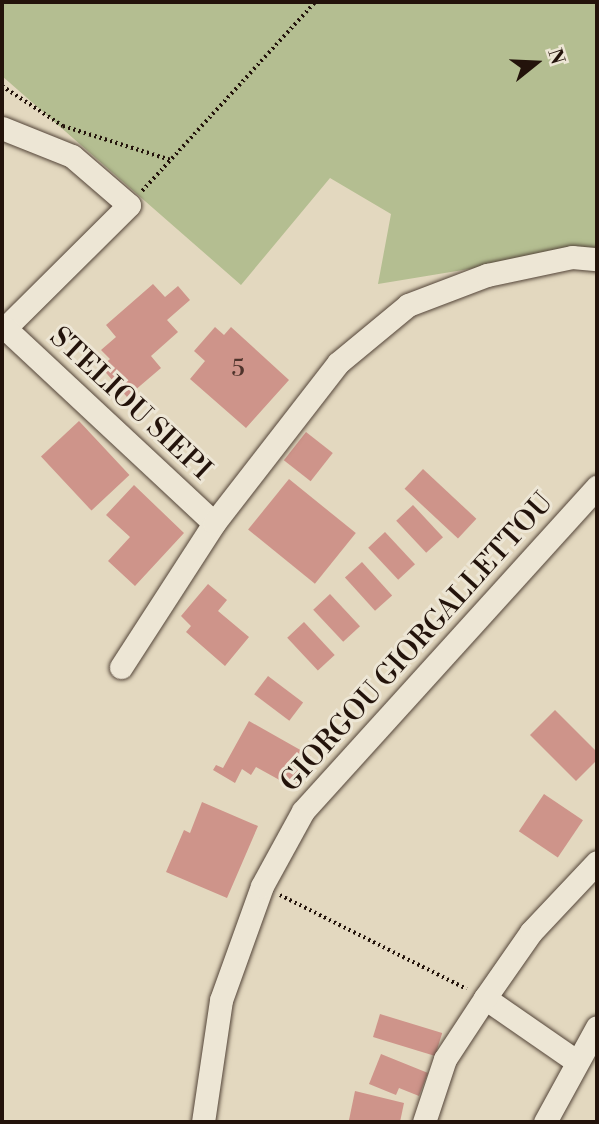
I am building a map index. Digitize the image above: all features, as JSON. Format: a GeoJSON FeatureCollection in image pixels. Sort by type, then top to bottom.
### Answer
{"type":"FeatureCollection","features":[{"type":"Feature","properties":{"kind":"street"},"geometry":{"type":"LineString","coordinates":[[2,128],[72,156],[129,205],[4,330]]}},
{"type":"Feature","properties":{"kind":"street"},"geometry":{"type":"LineString","coordinates":[[121,667],[214,523],[338,363],[408,305],[487,275],[572,257],[597,259]]}},
{"type":"Feature","properties":{"kind":"street","name":"STELIOU SIEPI"},"geometry":{"type":"LineString","coordinates":[[4,330],[214,523]]}},
{"type":"Feature","properties":{"kind":"street","name":"GIORGOU GIORGALLETTOU"},"geometry":{"type":"LineString","coordinates":[[203,1122],[221,1000],[262,886],[312,800],[597,487]]}},
{"type":"Feature","properties":{"kind":"street"},"geometry":{"type":"LineString","coordinates":[[424,1122],[445,1059],[531,932],[597,862]]}},
{"type":"Feature","properties":{"kind":"street"},"geometry":{"type":"LineString","coordinates":[[485,999],[576,1061]]}},
{"type":"Feature","properties":{"kind":"street"},"geometry":{"type":"LineString","coordinates":[[545,1122],[597,1027]]}},
{"type":"Feature","properties":{"kind":"path"},"geometry":{"type":"LineString","coordinates":[[129,205],[315,2]]}},
{"type":"Feature","properties":{"kind":"path"},"geometry":{"type":"LineString","coordinates":[[2,86],[64,126],[172,160]]}},
{"type":"Feature","properties":{"kind":"path"},"geometry":{"type":"LineString","coordinates":[[262,886],[485,999]]}},
{"type":"Feature","properties":{"kind":"green space"},"geometry":{"type":"Polygon","coordinates":[[[2,2],[597,2],[597,248],[378,284],[391,214],[330,178],[241,285],[2,76],[2,2]]]}},
{"type":"Feature","properties":{"kind":"building"},"geometry":{"type":"Polygon","coordinates":[[[153,284],[165,297],[178,286],[190,300],[167,320],[178,332],[151,356],[161,368],[127,397],[101,367],[110,359],[101,350],[116,337],[106,325],[153,284]]]}},
{"type":"Feature","properties":{"kind":"building"},"geometry":{"type":"Polygon","coordinates":[[[215,327],[224,335],[231,327],[289,380],[246,428],[190,379],[205,361],[194,351],[215,327]]]}},
{"type":"Feature","properties":{"kind":"building"},"geometry":{"type":"Polygon","coordinates":[[[79,421],[129,475],[91,511],[41,456],[79,421]]]}},
{"type":"Feature","properties":{"kind":"building"},"geometry":{"type":"Polygon","coordinates":[[[306,432],[333,453],[311,481],[284,460],[306,432]]]}},
{"type":"Feature","properties":{"kind":"building"},"geometry":{"type":"Polygon","coordinates":[[[423,469],[476,519],[458,539],[405,489],[423,469]]]}},
{"type":"Feature","properties":{"kind":"building"},"geometry":{"type":"Polygon","coordinates":[[[289,479],[356,533],[315,584],[248,530],[289,479]]]}},
{"type":"Feature","properties":{"kind":"building"},"geometry":{"type":"Polygon","coordinates":[[[134,485],[184,533],[135,586],[108,561],[130,537],[106,515],[134,485]]]}},
{"type":"Feature","properties":{"kind":"building"},"geometry":{"type":"Polygon","coordinates":[[[413,505],[443,537],[426,553],[396,521],[413,505]]]}},
{"type":"Feature","properties":{"kind":"building"},"geometry":{"type":"Polygon","coordinates":[[[385,532],[415,564],[398,580],[368,548],[385,532]]]}},
{"type":"Feature","properties":{"kind":"building"},"geometry":{"type":"Polygon","coordinates":[[[362,562],[392,595],[375,611],[345,577],[362,562]]]}},
{"type":"Feature","properties":{"kind":"building"},"geometry":{"type":"Polygon","coordinates":[[[208,584],[227,600],[218,611],[249,637],[225,666],[186,632],[191,626],[181,616],[208,584]]]}},
{"type":"Feature","properties":{"kind":"building"},"geometry":{"type":"Polygon","coordinates":[[[330,594],[360,626],[343,642],[313,610],[330,594]]]}},
{"type":"Feature","properties":{"kind":"building"},"geometry":{"type":"Polygon","coordinates":[[[304,622],[335,655],[318,671],[287,638],[304,622]]]}},
{"type":"Feature","properties":{"kind":"building"},"geometry":{"type":"Polygon","coordinates":[[[268,676],[303,702],[289,721],[254,694],[268,676]]]}},
{"type":"Feature","properties":{"kind":"building"},"geometry":{"type":"Polygon","coordinates":[[[555,710],[597,752],[597,760],[576,781],[530,735],[555,710]]]}},
{"type":"Feature","properties":{"kind":"building"},"geometry":{"type":"Polygon","coordinates":[[[249,721],[311,756],[294,788],[256,767],[251,775],[242,769],[235,783],[213,770],[216,765],[223,768],[249,721]]]}},
{"type":"Feature","properties":{"kind":"building"},"geometry":{"type":"Polygon","coordinates":[[[544,794],[583,820],[558,858],[519,831],[544,794]]]}},
{"type":"Feature","properties":{"kind":"building"},"geometry":{"type":"Polygon","coordinates":[[[202,802],[258,826],[227,898],[166,872],[184,830],[190,833],[202,802]]]}},
{"type":"Feature","properties":{"kind":"building"},"geometry":{"type":"Polygon","coordinates":[[[380,1014],[442,1033],[435,1056],[373,1037],[380,1014]]]}},
{"type":"Feature","properties":{"kind":"building"},"geometry":{"type":"Polygon","coordinates":[[[381,1054],[428,1073],[419,1096],[399,1088],[396,1095],[369,1084],[381,1054]]]}},
{"type":"Feature","properties":{"kind":"building"},"geometry":{"type":"Polygon","coordinates":[[[355,1091],[404,1103],[400,1122],[349,1120],[355,1091]]]}}]}
